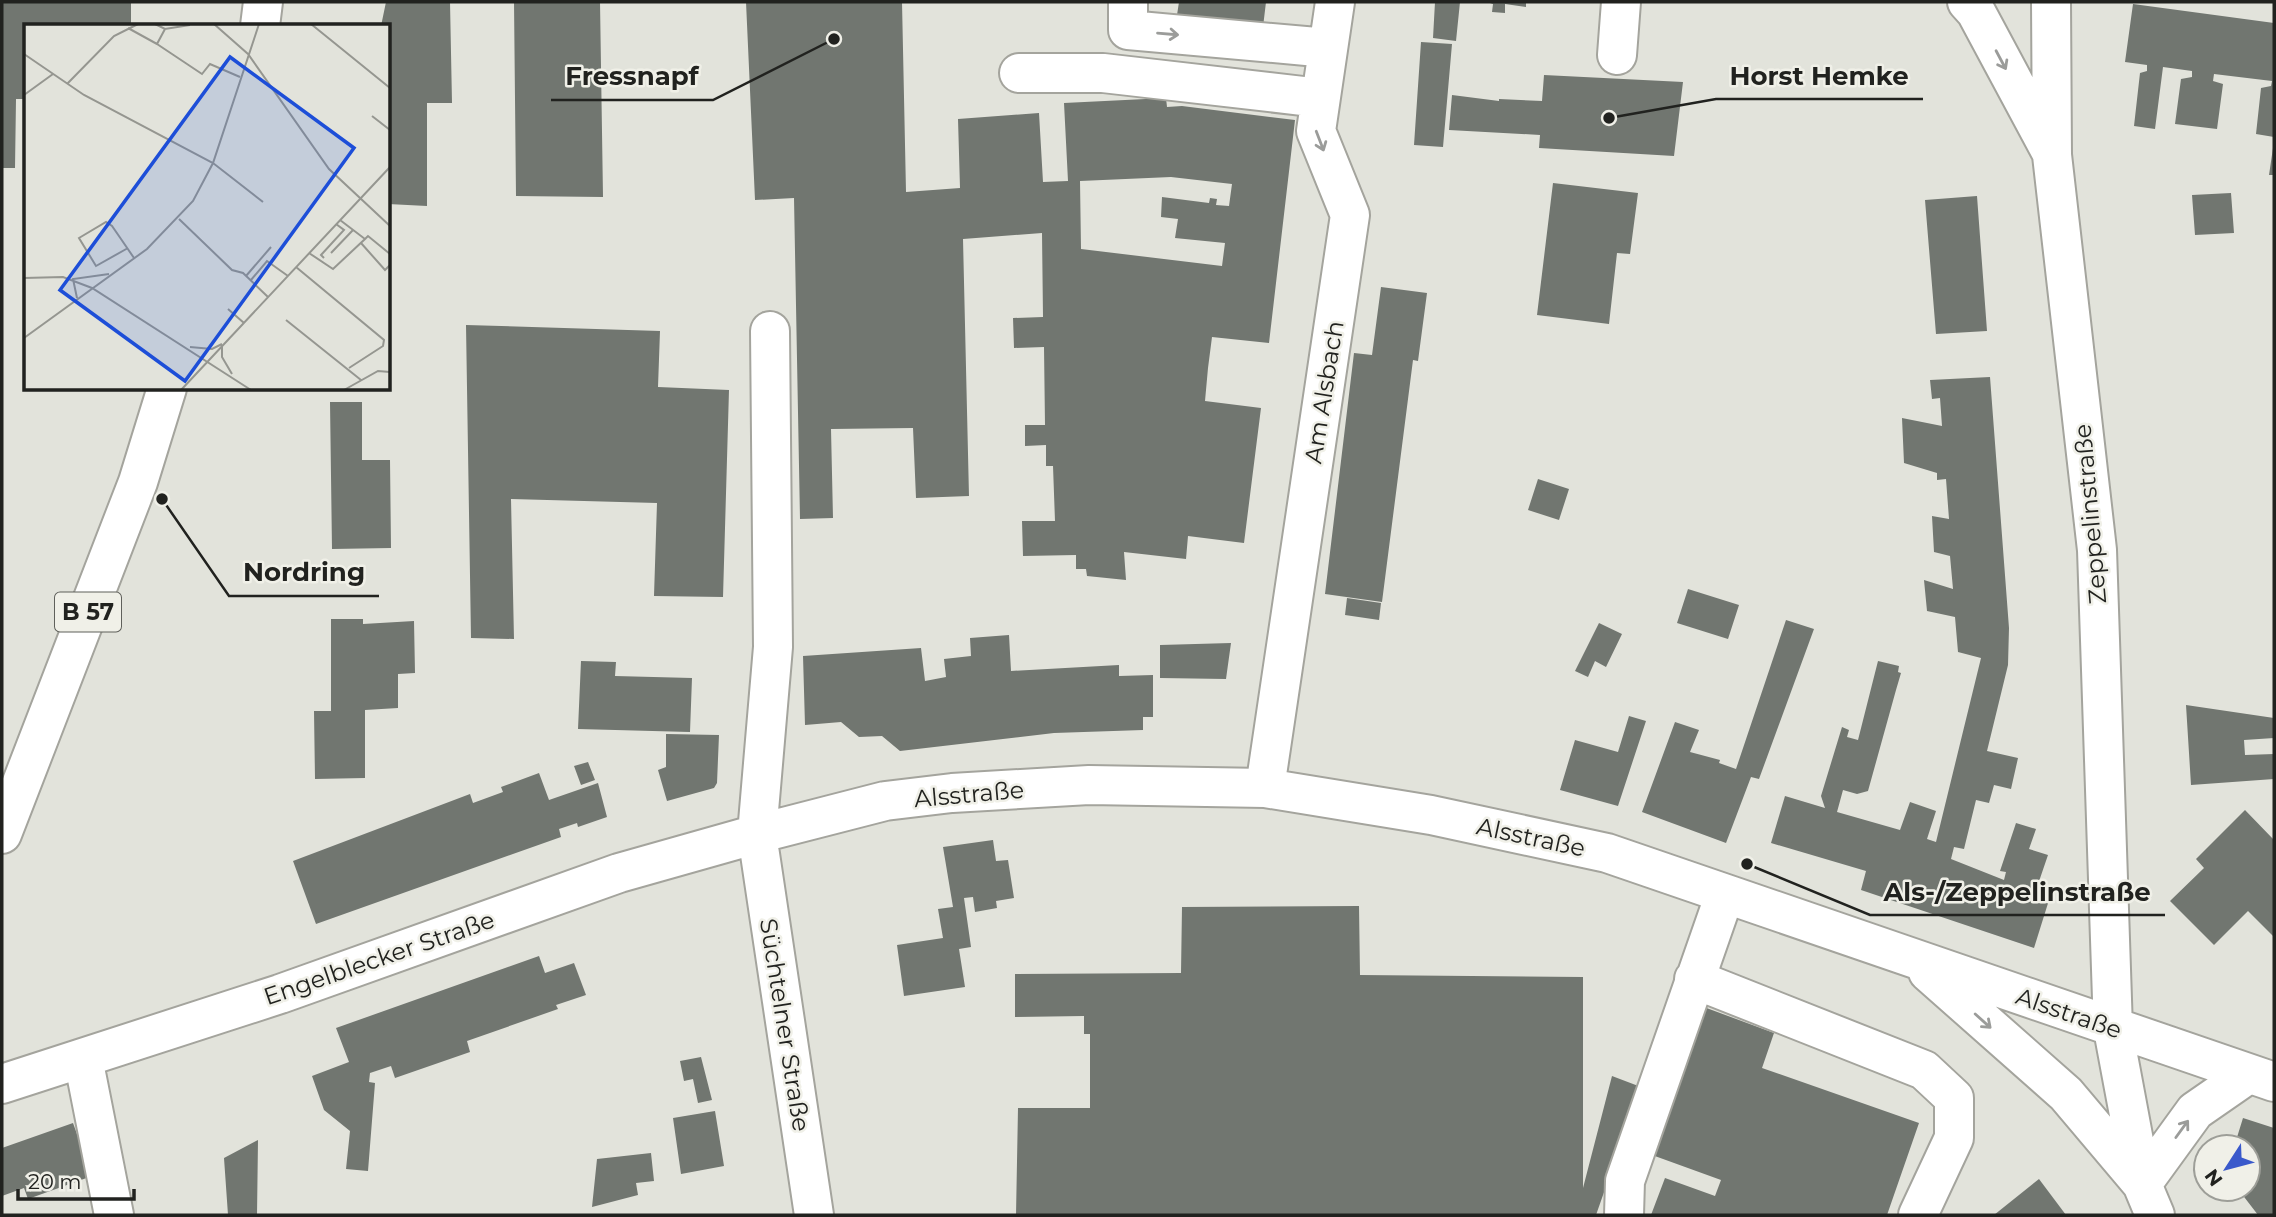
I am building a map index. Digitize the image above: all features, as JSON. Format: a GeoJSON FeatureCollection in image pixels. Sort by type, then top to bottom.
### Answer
{"type":"FeatureCollection","features":[{"type":"Feature","properties":{"kind":"street"},"geometry":{"type":"LineString","coordinates":[[260,24],[263,2]]}},
{"type":"Feature","properties":{"kind":"street"},"geometry":{"type":"LineString","coordinates":[[1128,2],[1128,30],[1328,48]]}},
{"type":"Feature","properties":{"kind":"street","name":"Am Alsbach"},"geometry":{"type":"LineString","coordinates":[[1265,788],[1350,215],[1316,131],[1335,2]]}},
{"type":"Feature","properties":{"kind":"street"},"geometry":{"type":"LineString","coordinates":[[1617,55],[1621,2]]}},
{"type":"Feature","properties":{"kind":"street"},"geometry":{"type":"LineString","coordinates":[[1967,2],[1976,12],[2052,155]]}},
{"type":"Feature","properties":{"kind":"street","name":"Zeppelinstraße"},"geometry":{"type":"LineString","coordinates":[[2051,2],[2052,155],[2097,550],[2113,1028],[2148,1200]]}},
{"type":"Feature","properties":{"kind":"street"},"geometry":{"type":"LineString","coordinates":[[1019,73],[1103,73],[1320,98]]}},
{"type":"Feature","properties":{"kind":"street","name":"Süchtelner Straße"},"geometry":{"type":"LineString","coordinates":[[770,331],[772,647],[757,834],[814,1215]]}},
{"type":"Feature","properties":{"kind":"street","name":"B 57"},"geometry":{"type":"LineString","coordinates":[[2,834],[138,482],[166,390]]}},
{"type":"Feature","properties":{"kind":"street","name":"Alsstraße"},"geometry":{"type":"LineString","coordinates":[[757,834],[885,802],[952,793],[1088,785],[1265,788],[1431,815],[1607,853],[2261,1078]]}},
{"type":"Feature","properties":{"kind":"street","name":"Engelblecker Straße"},"geometry":{"type":"LineString","coordinates":[[2,1084],[280,994],[619,873],[757,834]]}},
{"type":"Feature","properties":{"kind":"street"},"geometry":{"type":"LineString","coordinates":[[1624,1215],[1625,1181],[1725,894]]}},
{"type":"Feature","properties":{"kind":"street"},"geometry":{"type":"LineString","coordinates":[[1914,959],[2066,1094],[2148,1200],[2195,1111],[2261,1078]]}},
{"type":"Feature","properties":{"kind":"street"},"geometry":{"type":"LineString","coordinates":[[1694,979],[1924,1070],[1954,1098],[1954,1138],[1918,1215]]}},
{"type":"Feature","properties":{"kind":"street"},"geometry":{"type":"LineString","coordinates":[[83,1058],[114,1215]]}},
{"type":"Feature","properties":{"kind":"building"},"geometry":{"type":"Polygon","coordinates":[[[2,2],[131,2],[131,24],[24,24],[24,99],[16,99],[15,168],[2,168],[2,2]]]}},
{"type":"Feature","properties":{"kind":"building"},"geometry":{"type":"Polygon","coordinates":[[[386,2],[450,2],[452,103],[427,103],[427,206],[390,204],[390,24],[381,24],[386,2]]]}},
{"type":"Feature","properties":{"kind":"building"},"geometry":{"type":"Polygon","coordinates":[[[514,2],[600,2],[603,197],[516,196],[514,2]]]}},
{"type":"Feature","properties":{"kind":"building"},"geometry":{"type":"Polygon","coordinates":[[[746,2],[902,2],[906,192],[960,188],[958,119],[1039,113],[1043,182],[1068,181],[1064,103],[1166,98],[1167,107],[1182,106],[1295,120],[1269,343],[1212,337],[1208,368],[1205,401],[1261,408],[1244,543],[1188,536],[1186,559],[1124,552],[1126,580],[1087,576],[1086,569],[1076,569],[1076,555],[1023,556],[1022,521],[1055,521],[1053,466],[1046,466],[1046,445],[1025,446],[1025,425],[1045,425],[1044,347],[1014,348],[1013,318],[1043,317],[1042,233],[963,239],[969,496],[916,498],[913,428],[831,429],[833,518],[800,519],[794,198],[755,200],[746,2]],[[1171,177],[1080,181],[1081,249],[1222,266],[1225,243],[1175,238],[1178,219],[1161,217],[1162,197],[1209,203],[1210,198],[1217,199],[1216,205],[1229,206],[1232,184],[1171,177]]]}},
{"type":"Feature","properties":{"kind":"building"},"geometry":{"type":"Polygon","coordinates":[[[1179,2],[1266,2],[1263,27],[1177,15],[1179,2]]]}},
{"type":"Feature","properties":{"kind":"building"},"geometry":{"type":"Polygon","coordinates":[[[1435,2],[1460,2],[1456,41],[1433,38],[1435,2]]]}},
{"type":"Feature","properties":{"kind":"building"},"geometry":{"type":"Polygon","coordinates":[[[1487,2],[1526,2],[1526,7],[1505,4],[1505,13],[1492,12],[1493,4],[1487,2]]]}},
{"type":"Feature","properties":{"kind":"building"},"geometry":{"type":"Polygon","coordinates":[[[2133,4],[2274,23],[2274,137],[2256,134],[2261,88],[2271,86],[2272,81],[2214,74],[2213,81],[2223,84],[2217,129],[2175,124],[2181,79],[2192,77],[2192,71],[2163,67],[2155,129],[2134,126],[2140,73],[2147,71],[2147,65],[2125,62],[2133,4]]]}},
{"type":"Feature","properties":{"kind":"building"},"geometry":{"type":"Polygon","coordinates":[[[1421,42],[1452,44],[1443,147],[1414,145],[1421,42]]]}},
{"type":"Feature","properties":{"kind":"building"},"geometry":{"type":"Polygon","coordinates":[[[1544,75],[1683,82],[1674,156],[1539,148],[1540,135],[1449,130],[1452,95],[1499,101],[1542,101],[1544,75]]]}},
{"type":"Feature","properties":{"kind":"building"},"geometry":{"type":"Polygon","coordinates":[[[2273,148],[2274,175],[2269,175],[2273,148]]]}},
{"type":"Feature","properties":{"kind":"building"},"geometry":{"type":"Polygon","coordinates":[[[1553,183],[1638,193],[1630,254],[1617,253],[1609,324],[1537,315],[1553,183]]]}},
{"type":"Feature","properties":{"kind":"building"},"geometry":{"type":"Polygon","coordinates":[[[2231,193],[2234,233],[2195,235],[2192,195],[2231,193]]]}},
{"type":"Feature","properties":{"kind":"building"},"geometry":{"type":"Polygon","coordinates":[[[1977,196],[1987,331],[1936,334],[1925,200],[1977,196]]]}},
{"type":"Feature","properties":{"kind":"building"},"geometry":{"type":"Polygon","coordinates":[[[1381,287],[1427,293],[1418,361],[1413,360],[1382,602],[1325,594],[1354,353],[1372,355],[1381,287]]]}},
{"type":"Feature","properties":{"kind":"building"},"geometry":{"type":"Polygon","coordinates":[[[466,325],[660,331],[658,387],[729,390],[723,597],[654,596],[657,503],[511,499],[514,639],[471,638],[466,325]]]}},
{"type":"Feature","properties":{"kind":"building"},"geometry":{"type":"Polygon","coordinates":[[[1990,377],[2009,628],[2008,665],[1987,751],[2018,758],[2011,789],[1994,785],[1989,803],[1976,800],[1964,849],[1954,847],[1951,859],[2004,880],[2006,872],[2000,871],[2016,823],[2036,829],[2029,849],[2048,855],[2034,896],[2049,900],[2034,948],[1861,890],[1866,871],[1771,843],[1785,796],[1825,808],[1821,796],[1842,727],[1849,730],[1847,737],[1858,740],[1878,661],[1899,666],[1898,672],[1901,673],[1868,791],[1857,794],[1843,790],[1837,812],[1900,830],[1910,802],[1936,811],[1927,839],[1936,842],[1981,658],[1958,652],[1955,617],[1927,611],[1924,580],[1953,589],[1950,556],[1934,552],[1932,516],[1949,519],[1946,479],[1937,480],[1937,473],[1904,463],[1902,418],[1942,426],[1940,398],[1932,399],[1930,380],[1990,377]]]}},
{"type":"Feature","properties":{"kind":"building"},"geometry":{"type":"Polygon","coordinates":[[[330,402],[362,402],[362,460],[390,460],[391,548],[332,549],[330,402]]]}},
{"type":"Feature","properties":{"kind":"building"},"geometry":{"type":"Polygon","coordinates":[[[1538,479],[1569,489],[1559,520],[1528,510],[1538,479]]]}},
{"type":"Feature","properties":{"kind":"building"},"geometry":{"type":"Polygon","coordinates":[[[1688,589],[1739,605],[1728,639],[1677,623],[1688,589]]]}},
{"type":"Feature","properties":{"kind":"building"},"geometry":{"type":"Polygon","coordinates":[[[1347,598],[1381,603],[1379,620],[1345,615],[1347,598]]]}},
{"type":"Feature","properties":{"kind":"building"},"geometry":{"type":"Polygon","coordinates":[[[331,619],[363,619],[363,624],[414,621],[415,673],[398,674],[398,708],[365,710],[365,778],[315,779],[314,711],[331,711],[331,619]]]}},
{"type":"Feature","properties":{"kind":"building"},"geometry":{"type":"Polygon","coordinates":[[[1786,620],[1814,629],[1759,779],[1751,777],[1726,843],[1642,812],[1675,722],[1699,730],[1690,752],[1720,760],[1719,763],[1736,769],[1786,620]]]}},
{"type":"Feature","properties":{"kind":"building"},"geometry":{"type":"Polygon","coordinates":[[[1599,623],[1622,634],[1606,667],[1595,661],[1588,677],[1575,671],[1599,623]]]}},
{"type":"Feature","properties":{"kind":"building"},"geometry":{"type":"Polygon","coordinates":[[[1009,635],[1011,671],[1119,665],[1119,676],[1153,675],[1153,717],[1143,717],[1143,730],[1054,733],[900,751],[882,736],[859,737],[841,722],[805,725],[803,656],[921,648],[925,681],[946,677],[944,659],[971,656],[970,638],[1009,635]]]}},
{"type":"Feature","properties":{"kind":"building"},"geometry":{"type":"Polygon","coordinates":[[[1231,643],[1226,679],[1160,678],[1160,645],[1231,643]]]}},
{"type":"Feature","properties":{"kind":"building"},"geometry":{"type":"Polygon","coordinates":[[[581,661],[616,662],[615,676],[692,678],[690,732],[578,729],[581,661]]]}},
{"type":"Feature","properties":{"kind":"building"},"geometry":{"type":"Polygon","coordinates":[[[2186,705],[2274,718],[2274,738],[2244,740],[2245,755],[2274,754],[2274,779],[2191,785],[2186,705]]]}},
{"type":"Feature","properties":{"kind":"building"},"geometry":{"type":"Polygon","coordinates":[[[1629,716],[1646,721],[1618,806],[1560,790],[1575,740],[1618,752],[1629,716]]]}},
{"type":"Feature","properties":{"kind":"building"},"geometry":{"type":"Polygon","coordinates":[[[666,734],[719,735],[717,783],[714,788],[667,801],[658,770],[666,767],[666,734]]]}},
{"type":"Feature","properties":{"kind":"building"},"geometry":{"type":"Polygon","coordinates":[[[588,762],[595,780],[581,785],[574,766],[588,762]]]}},
{"type":"Feature","properties":{"kind":"building"},"geometry":{"type":"Polygon","coordinates":[[[539,773],[549,800],[598,783],[607,817],[578,827],[577,823],[559,829],[561,837],[316,924],[293,861],[470,794],[473,803],[503,792],[501,787],[539,773]]]}},
{"type":"Feature","properties":{"kind":"building"},"geometry":{"type":"Polygon","coordinates":[[[2245,810],[2274,840],[2274,937],[2248,911],[2214,945],[2170,901],[2204,868],[2196,859],[2245,810]]]}},
{"type":"Feature","properties":{"kind":"building"},"geometry":{"type":"Polygon","coordinates":[[[993,840],[996,861],[1008,860],[1014,898],[996,901],[997,908],[975,912],[973,897],[964,898],[971,947],[959,949],[965,987],[904,996],[897,945],[943,938],[938,909],[953,907],[943,847],[993,840]]]}},
{"type":"Feature","properties":{"kind":"building"},"geometry":{"type":"Polygon","coordinates":[[[1359,906],[1360,975],[1583,977],[1583,1188],[1612,1076],[1641,1087],[1596,1215],[1016,1215],[1018,1108],[1090,1108],[1090,1034],[1084,1034],[1084,1016],[1015,1017],[1015,974],[1181,973],[1182,907],[1359,906]]]}},
{"type":"Feature","properties":{"kind":"building"},"geometry":{"type":"Polygon","coordinates":[[[539,956],[545,973],[574,963],[586,995],[556,1005],[558,1009],[467,1041],[470,1052],[395,1078],[391,1066],[370,1073],[369,1082],[375,1083],[368,1171],[346,1169],[350,1131],[324,1110],[312,1076],[349,1062],[336,1028],[539,956]]]}},
{"type":"Feature","properties":{"kind":"building"},"geometry":{"type":"Polygon","coordinates":[[[1693,1003],[1774,1033],[1762,1068],[1919,1123],[1887,1215],[1651,1215],[1665,1178],[1715,1196],[1721,1180],[1641,1151],[1693,1003]]]}},
{"type":"Feature","properties":{"kind":"building"},"geometry":{"type":"Polygon","coordinates":[[[701,1057],[712,1100],[698,1103],[693,1079],[684,1081],[680,1061],[701,1057]]]}},
{"type":"Feature","properties":{"kind":"building"},"geometry":{"type":"Polygon","coordinates":[[[715,1111],[724,1166],[681,1174],[673,1118],[715,1111]]]}},
{"type":"Feature","properties":{"kind":"building"},"geometry":{"type":"Polygon","coordinates":[[[2243,1118],[2274,1128],[2274,1215],[2258,1215],[2249,1203],[2262,1203],[2262,1133],[2238,1133],[2243,1118]]]}},
{"type":"Feature","properties":{"kind":"building"},"geometry":{"type":"Polygon","coordinates":[[[73,1123],[92,1176],[28,1199],[24,1188],[2,1196],[2,1148],[73,1123]]]}},
{"type":"Feature","properties":{"kind":"building"},"geometry":{"type":"Polygon","coordinates":[[[258,1140],[257,1215],[228,1215],[224,1158],[258,1140]]]}},
{"type":"Feature","properties":{"kind":"building"},"geometry":{"type":"Polygon","coordinates":[[[651,1153],[654,1181],[636,1183],[638,1195],[592,1207],[597,1159],[651,1153]]]}},
{"type":"Feature","properties":{"kind":"building"},"geometry":{"type":"Polygon","coordinates":[[[2039,1179],[2066,1215],[1994,1215],[2039,1179]]]}},
{"type":"Feature","properties":{"kind":"place","name":"Fressnapf"},"geometry":{"type":"Point","coordinates":[834,39]}},
{"type":"Feature","properties":{"kind":"place","name":"Horst Hemke"},"geometry":{"type":"Point","coordinates":[1609,118]}},
{"type":"Feature","properties":{"kind":"place","name":"Nordring"},"geometry":{"type":"Point","coordinates":[162,499]}},
{"type":"Feature","properties":{"kind":"place","name":"Als-/Zeppelinstraße"},"geometry":{"type":"Point","coordinates":[1747,864]}}]}
